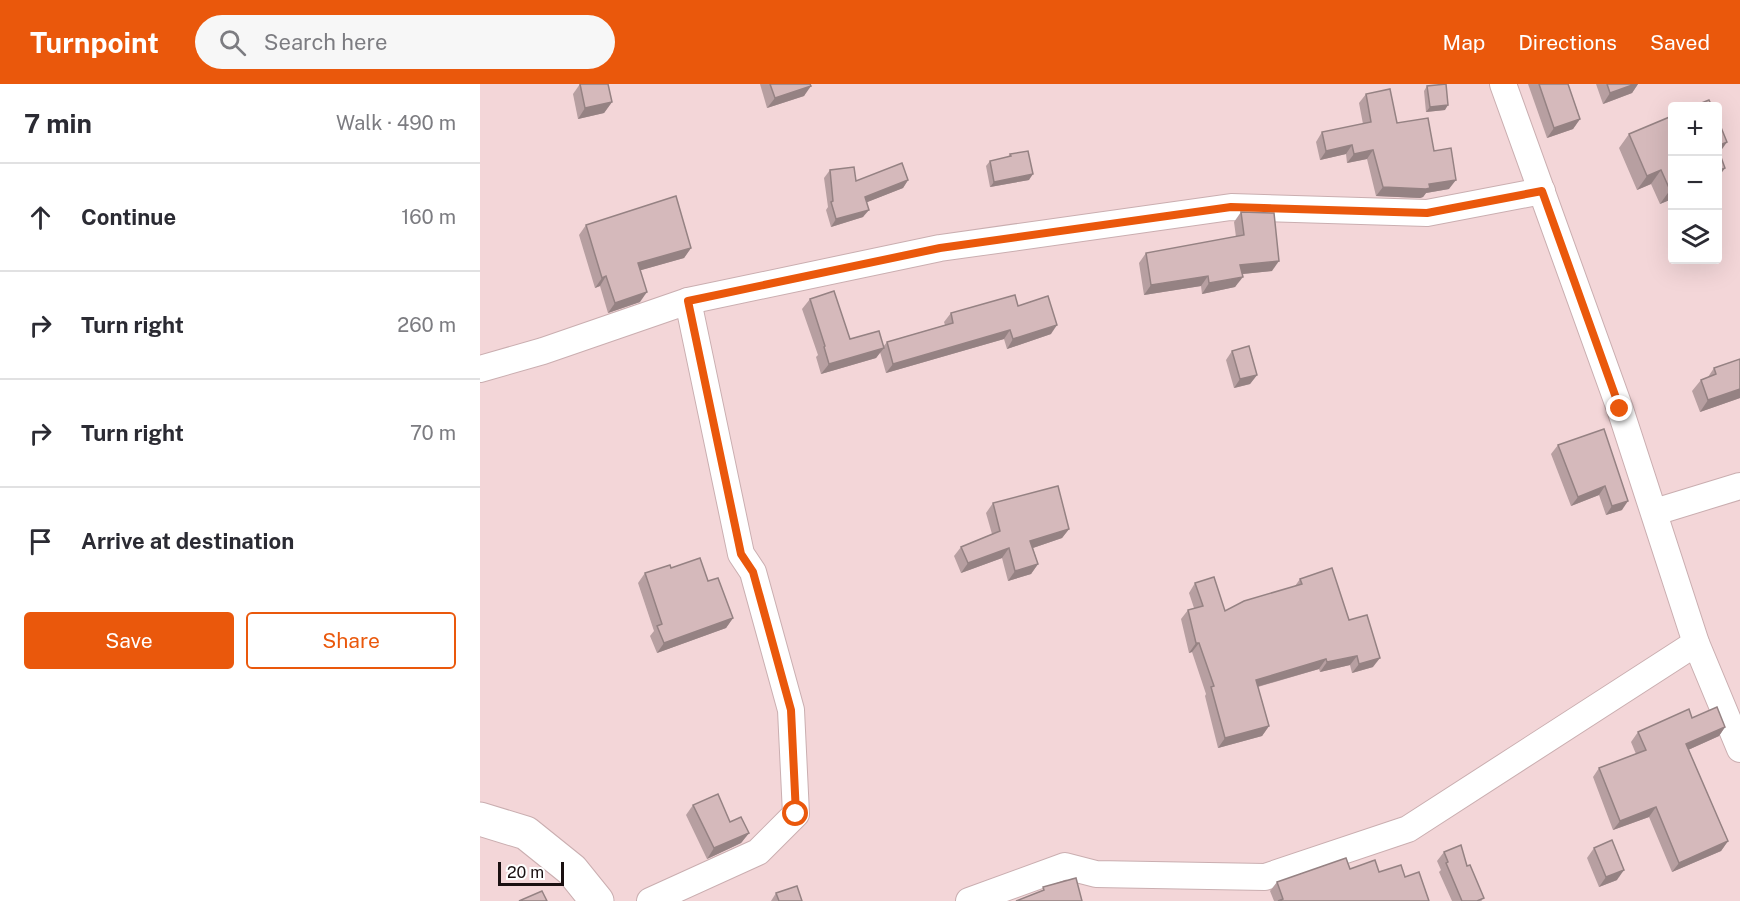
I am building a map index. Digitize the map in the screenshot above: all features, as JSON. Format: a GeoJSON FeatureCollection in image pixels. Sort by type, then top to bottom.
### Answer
{"type":"FeatureCollection","features":[{"type":"Feature","properties":{"kind":"main road"},"geometry":{"type":"LineString","coordinates":[[480,819],[526,833],[572,870],[597,901]]}},
{"type":"Feature","properties":{"kind":"street"},"geometry":{"type":"LineString","coordinates":[[1503,84],[1620,409],[1696,643],[1740,749]]}},
{"type":"Feature","properties":{"kind":"street"},"geometry":{"type":"LineString","coordinates":[[480,369],[543,351],[688,301],[940,248],[1231,207],[1427,213],[1542,191]]}},
{"type":"Feature","properties":{"kind":"street"},"geometry":{"type":"LineString","coordinates":[[650,901],[758,852],[796,814],[791,710],[753,572],[741,554],[688,301]]}},
{"type":"Feature","properties":{"kind":"street"},"geometry":{"type":"LineString","coordinates":[[1655,512],[1740,486]]}},
{"type":"Feature","properties":{"kind":"street"},"geometry":{"type":"LineString","coordinates":[[969,901],[1065,866],[1096,874],[1265,877],[1408,829],[1696,643]]}},
{"type":"Feature","properties":{"kind":"building"},"geometry":{"type":"Polygon","coordinates":[[[580,84],[608,84],[612,102],[585,108],[580,84]]]}},
{"type":"Feature","properties":{"kind":"building"},"geometry":{"type":"Polygon","coordinates":[[[770,84],[810,84],[811,86],[775,98],[770,84]]]}},
{"type":"Feature","properties":{"kind":"building"},"geometry":{"type":"Polygon","coordinates":[[[1446,84],[1448,105],[1430,107],[1427,86],[1446,84]]]}},
{"type":"Feature","properties":{"kind":"building"},"geometry":{"type":"Polygon","coordinates":[[[1539,84],[1568,84],[1580,119],[1554,128],[1539,84]]]}},
{"type":"Feature","properties":{"kind":"building"},"geometry":{"type":"Polygon","coordinates":[[[1607,84],[1635,84],[1610,93],[1607,84]]]}},
{"type":"Feature","properties":{"kind":"building"},"geometry":{"type":"Polygon","coordinates":[[[1390,89],[1397,123],[1428,118],[1434,151],[1451,148],[1456,180],[1429,184],[1430,188],[1426,189],[1383,187],[1373,150],[1354,154],[1352,145],[1326,151],[1322,132],[1371,122],[1366,94],[1390,89]]]}},
{"type":"Feature","properties":{"kind":"building"},"geometry":{"type":"Polygon","coordinates":[[[1668,118],[1668,186],[1661,170],[1647,176],[1629,134],[1668,118]]]}},
{"type":"Feature","properties":{"kind":"building"},"geometry":{"type":"Polygon","coordinates":[[[1722,130],[1727,142],[1722,144],[1722,130]]]}},
{"type":"Feature","properties":{"kind":"building"},"geometry":{"type":"Polygon","coordinates":[[[1028,151],[1033,174],[994,182],[990,161],[1028,151]]]}},
{"type":"Feature","properties":{"kind":"building"},"geometry":{"type":"Polygon","coordinates":[[[902,163],[908,180],[865,197],[869,210],[836,219],[831,202],[833,201],[830,170],[854,167],[856,181],[902,163]]]}},
{"type":"Feature","properties":{"kind":"building"},"geometry":{"type":"Polygon","coordinates":[[[676,196],[691,248],[638,263],[647,292],[615,303],[606,276],[602,278],[586,225],[676,196]]]}},
{"type":"Feature","properties":{"kind":"building"},"geometry":{"type":"Polygon","coordinates":[[[1241,212],[1274,213],[1279,261],[1240,265],[1243,277],[1209,283],[1208,276],[1151,285],[1146,253],[1244,235],[1241,212]]]}},
{"type":"Feature","properties":{"kind":"building"},"geometry":{"type":"Polygon","coordinates":[[[834,291],[850,339],[879,331],[884,348],[829,364],[810,299],[834,291]]]}},
{"type":"Feature","properties":{"kind":"building"},"geometry":{"type":"Polygon","coordinates":[[[1015,295],[1018,306],[1048,296],[1057,325],[1013,339],[1010,330],[893,364],[887,342],[953,323],[951,313],[1015,295]]]}},
{"type":"Feature","properties":{"kind":"building"},"geometry":{"type":"Polygon","coordinates":[[[1249,346],[1257,375],[1240,379],[1232,351],[1249,346]]]}},
{"type":"Feature","properties":{"kind":"building"},"geometry":{"type":"Polygon","coordinates":[[[1740,359],[1740,389],[1708,400],[1701,380],[1716,374],[1714,368],[1740,359]]]}},
{"type":"Feature","properties":{"kind":"building"},"geometry":{"type":"Polygon","coordinates":[[[1604,429],[1628,501],[1612,506],[1605,486],[1578,497],[1558,445],[1604,429]]]}},
{"type":"Feature","properties":{"kind":"building"},"geometry":{"type":"Polygon","coordinates":[[[1058,486],[1069,529],[1030,541],[1038,564],[1015,571],[1009,548],[968,563],[961,547],[1000,531],[993,503],[1058,486]]]}},
{"type":"Feature","properties":{"kind":"building"},"geometry":{"type":"Polygon","coordinates":[[[700,558],[708,581],[718,578],[733,618],[664,643],[657,626],[662,624],[645,573],[670,565],[671,568],[700,558]]]}},
{"type":"Feature","properties":{"kind":"building"},"geometry":{"type":"Polygon","coordinates":[[[1332,568],[1349,620],[1367,615],[1380,658],[1359,664],[1357,656],[1327,662],[1326,659],[1256,680],[1269,726],[1225,738],[1211,687],[1214,686],[1199,643],[1196,643],[1188,610],[1203,606],[1195,583],[1214,577],[1225,611],[1244,601],[1302,584],[1300,579],[1332,568]]]}},
{"type":"Feature","properties":{"kind":"building"},"geometry":{"type":"Polygon","coordinates":[[[1717,707],[1725,727],[1686,744],[1728,841],[1679,863],[1656,807],[1620,821],[1599,768],[1646,750],[1638,732],[1689,709],[1692,718],[1717,707]]]}},
{"type":"Feature","properties":{"kind":"building"},"geometry":{"type":"Polygon","coordinates":[[[718,794],[730,822],[741,817],[749,833],[714,848],[693,805],[718,794]]]}},
{"type":"Feature","properties":{"kind":"building"},"geometry":{"type":"Polygon","coordinates":[[[1612,840],[1624,870],[1606,877],[1594,848],[1612,840]]]}},
{"type":"Feature","properties":{"kind":"building"},"geometry":{"type":"Polygon","coordinates":[[[1461,845],[1467,866],[1470,865],[1484,898],[1477,901],[1462,901],[1446,863],[1448,862],[1444,852],[1461,845]]]}},
{"type":"Feature","properties":{"kind":"building"},"geometry":{"type":"Polygon","coordinates":[[[1346,858],[1350,869],[1375,860],[1379,872],[1401,865],[1405,877],[1419,872],[1429,901],[1278,901],[1283,899],[1277,882],[1346,858]]]}},
{"type":"Feature","properties":{"kind":"building"},"geometry":{"type":"Polygon","coordinates":[[[1076,878],[1082,901],[1016,901],[1044,890],[1043,887],[1076,878]]]}},
{"type":"Feature","properties":{"kind":"building"},"geometry":{"type":"Polygon","coordinates":[[[797,886],[802,901],[779,901],[776,893],[797,886]]]}},
{"type":"Feature","properties":{"kind":"building"},"geometry":{"type":"Polygon","coordinates":[[[542,891],[547,901],[519,901],[542,891]]]}},
{"type":"Feature","properties":{"kind":"route"},"geometry":{"type":"LineString","coordinates":[[796,814],[791,710],[753,572],[741,554],[688,301],[940,248],[1231,207],[1427,213],[1542,191],[1620,409]]}}]}
